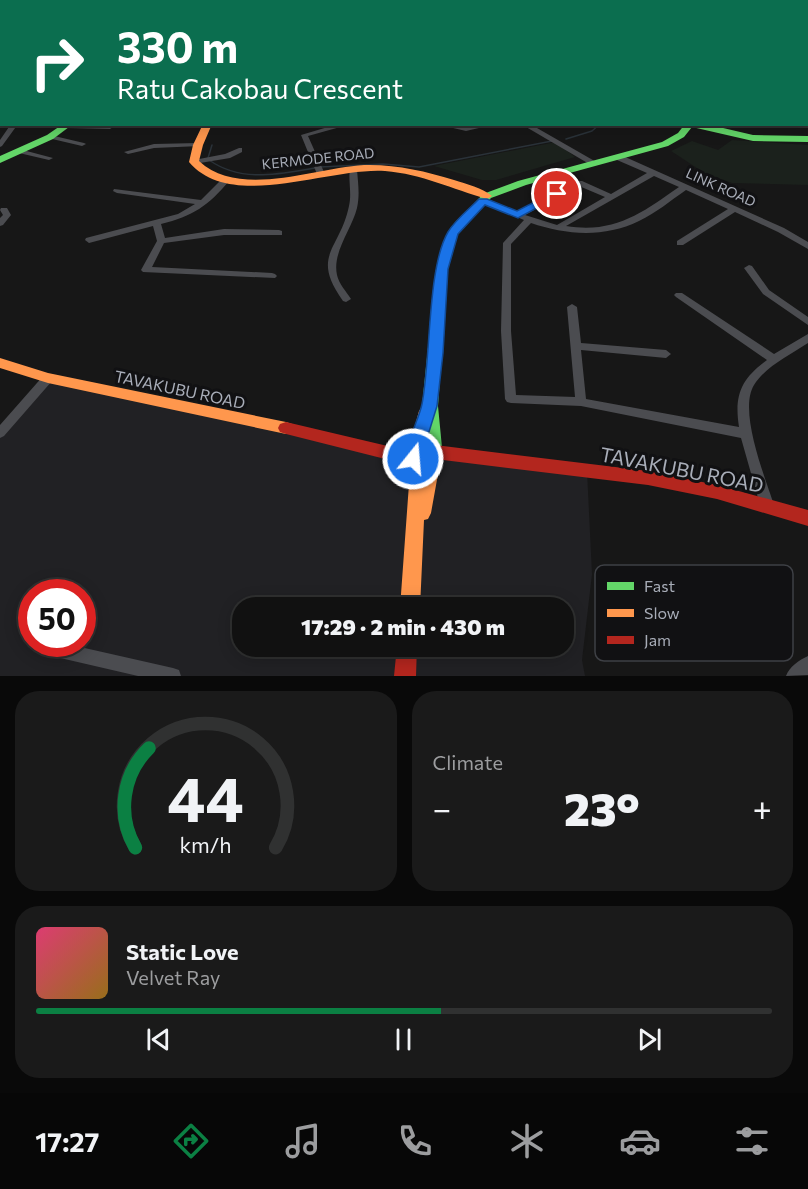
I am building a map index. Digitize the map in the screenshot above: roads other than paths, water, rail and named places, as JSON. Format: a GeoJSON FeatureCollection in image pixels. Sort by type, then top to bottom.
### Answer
{"type":"FeatureCollection","features":[{"type":"Feature","properties":{"kind":"main road"},"geometry":{"type":"LineString","coordinates":[[0,160],[50,137],[66,126]]}},
{"type":"Feature","properties":{"kind":"main road"},"geometry":{"type":"LineString","coordinates":[[194,162],[198,145],[207,126]]}},
{"type":"Feature","properties":{"kind":"main road"},"geometry":{"type":"LineString","coordinates":[[411,597],[417,484],[415,454],[429,406],[436,353],[442,269],[453,233],[485,199],[522,183],[665,144],[681,135],[689,126]]}},
{"type":"Feature","properties":{"kind":"main road"},"geometry":{"type":"LineString","coordinates":[[700,126],[753,138],[808,139]]}},
{"type":"Feature","properties":{"kind":"main road","name":"KERMODE ROAD"},"geometry":{"type":"LineString","coordinates":[[194,162],[207,175],[225,181],[258,181],[318,169],[410,170],[456,183],[485,199]]}},
{"type":"Feature","properties":{"kind":"main road","name":"TAVAKUBU ROAD"},"geometry":{"type":"LineString","coordinates":[[0,363],[12,369],[48,378],[354,444],[415,454],[420,465],[433,457],[626,474],[767,505],[808,518]]}},
{"type":"Feature","properties":{"kind":"main road"},"geometry":{"type":"LineString","coordinates":[[414,542],[433,457],[429,406]]}},
{"type":"Feature","properties":{"kind":"main road"},"geometry":{"type":"LineString","coordinates":[[405,676],[406,657]]}},
{"type":"Feature","properties":{"kind":"street"},"geometry":{"type":"LineString","coordinates":[[0,145],[14,126]]}},
{"type":"Feature","properties":{"kind":"street"},"geometry":{"type":"LineString","coordinates":[[89,126],[110,127]]}},
{"type":"Feature","properties":{"kind":"street"},"geometry":{"type":"LineString","coordinates":[[318,169],[304,135],[340,126]]}},
{"type":"Feature","properties":{"kind":"street"},"geometry":{"type":"LineString","coordinates":[[450,126],[466,129],[482,126]]}},
{"type":"Feature","properties":{"kind":"street"},"geometry":{"type":"LineString","coordinates":[[528,126],[594,163]]}},
{"type":"Feature","properties":{"kind":"street"},"geometry":{"type":"LineString","coordinates":[[536,130],[544,126]]}},
{"type":"Feature","properties":{"kind":"street"},"geometry":{"type":"LineString","coordinates":[[50,137],[82,144]]}},
{"type":"Feature","properties":{"kind":"street"},"geometry":{"type":"LineString","coordinates":[[128,152],[154,146],[198,145]]}},
{"type":"Feature","properties":{"kind":"street"},"geometry":{"type":"LineString","coordinates":[[194,162],[227,156],[239,150]]}},
{"type":"Feature","properties":{"kind":"street"},"geometry":{"type":"LineString","coordinates":[[22,151],[49,158]]}},
{"type":"Feature","properties":{"kind":"street","name":"LINK ROAD"},"geometry":{"type":"LineString","coordinates":[[620,158],[781,230],[808,246]]}},
{"type":"Feature","properties":{"kind":"street"},"geometry":{"type":"LineString","coordinates":[[345,299],[332,279],[330,268],[353,208],[353,170]]}},
{"type":"Feature","properties":{"kind":"street"},"geometry":{"type":"LineString","coordinates":[[557,228],[653,173]]}},
{"type":"Feature","properties":{"kind":"street"},"geometry":{"type":"LineString","coordinates":[[89,240],[188,213],[203,203],[225,181]]}},
{"type":"Feature","properties":{"kind":"street"},"geometry":{"type":"LineString","coordinates":[[518,215],[581,183],[612,197]]}},
{"type":"Feature","properties":{"kind":"street"},"geometry":{"type":"LineString","coordinates":[[485,199],[529,220],[557,228],[593,230],[618,226],[634,220],[685,187]]}},
{"type":"Feature","properties":{"kind":"street"},"geometry":{"type":"LineString","coordinates":[[117,191],[203,203]]}},
{"type":"Feature","properties":{"kind":"street"},"geometry":{"type":"LineString","coordinates":[[680,243],[734,209]]}},
{"type":"Feature","properties":{"kind":"street"},"geometry":{"type":"LineString","coordinates":[[0,223],[7,215],[4,210]]}},
{"type":"Feature","properties":{"kind":"street"},"geometry":{"type":"LineString","coordinates":[[529,220],[507,243],[506,331],[511,399],[581,402],[747,435]]}},
{"type":"Feature","properties":{"kind":"street"},"geometry":{"type":"LineString","coordinates":[[157,223],[161,241],[147,270],[272,276]]}},
{"type":"Feature","properties":{"kind":"street"},"geometry":{"type":"LineString","coordinates":[[161,241],[224,232],[279,233]]}},
{"type":"Feature","properties":{"kind":"street"},"geometry":{"type":"LineString","coordinates":[[749,268],[766,292],[808,322]]}},
{"type":"Feature","properties":{"kind":"street"},"geometry":{"type":"LineString","coordinates":[[680,295],[776,360]]}},
{"type":"Feature","properties":{"kind":"street"},"geometry":{"type":"LineString","coordinates":[[572,307],[581,402]]}},
{"type":"Feature","properties":{"kind":"street"},"geometry":{"type":"LineString","coordinates":[[767,505],[747,435],[741,403],[748,384],[776,360],[808,338]]}},
{"type":"Feature","properties":{"kind":"street"},"geometry":{"type":"LineString","coordinates":[[575,346],[666,354]]}},
{"type":"Feature","properties":{"kind":"street"},"geometry":{"type":"LineString","coordinates":[[0,433],[48,378]]}},
{"type":"Feature","properties":{"kind":"street"},"geometry":{"type":"LineString","coordinates":[[91,657],[173,676]]}},
{"type":"Feature","properties":{"kind":"street"},"geometry":{"type":"LineString","coordinates":[[794,676],[808,664]]}},
{"type":"Feature","properties":{"kind":"waterway"},"geometry":{"type":"LineString","coordinates":[[566,139],[592,131],[598,126]]}},
{"type":"Feature","properties":{"kind":"waterway"},"geometry":{"type":"LineString","coordinates":[[320,167],[383,164],[419,167],[552,141]]}},
{"type":"Feature","properties":{"kind":"waterway"},"geometry":{"type":"LineString","coordinates":[[208,158],[212,145]]}},
{"type":"Feature","properties":{"kind":"waterway"},"geometry":{"type":"LineString","coordinates":[[209,160],[234,172],[260,175],[315,168]]}}]}
